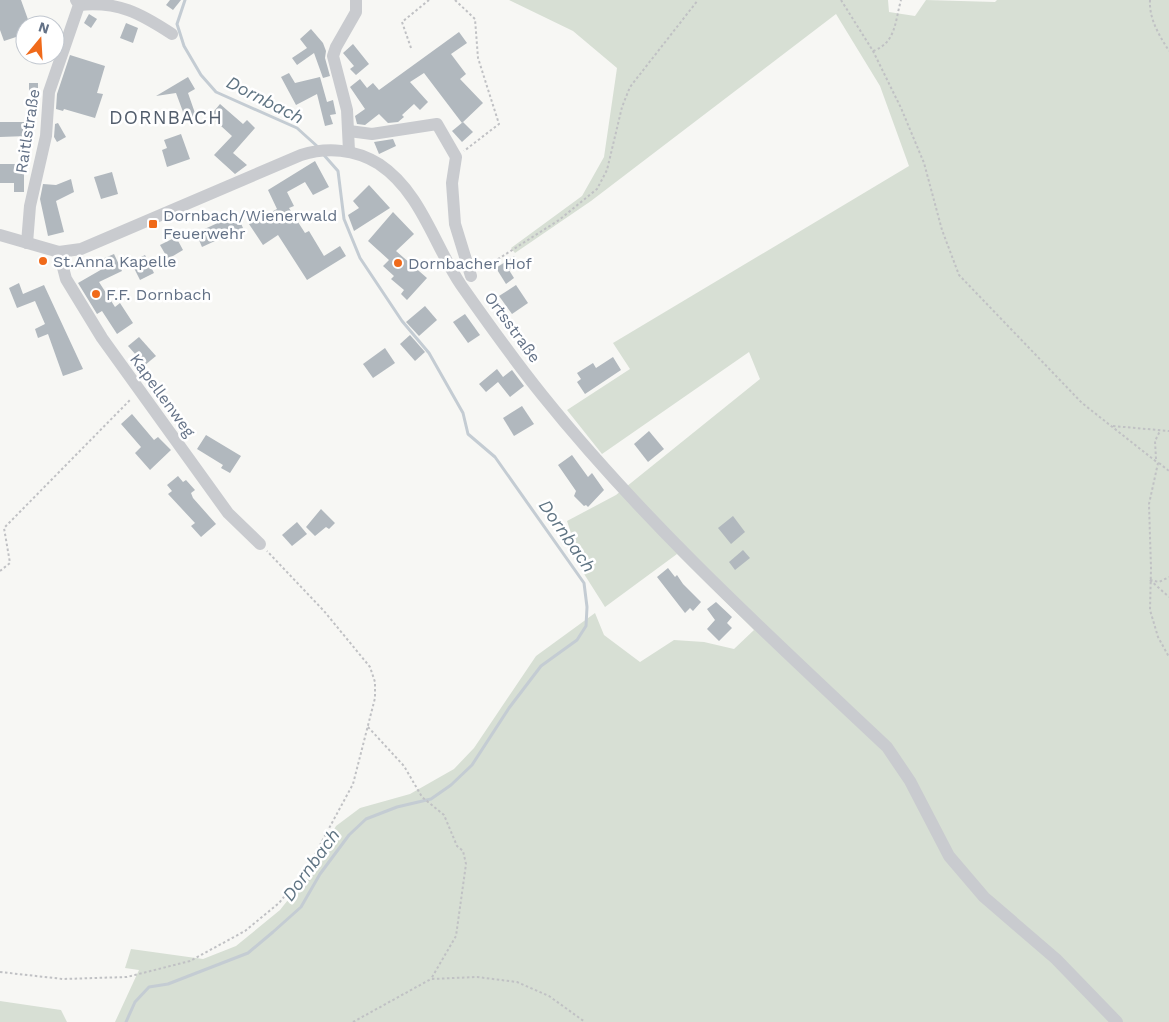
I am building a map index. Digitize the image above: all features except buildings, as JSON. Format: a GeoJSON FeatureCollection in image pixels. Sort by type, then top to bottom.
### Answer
{"type":"FeatureCollection","features":[{"type":"Feature","properties":{"kind":"street"},"geometry":{"type":"LineString","coordinates":[[350,151],[348,110],[334,56],[336,47],[356,12],[356,0]]}},
{"type":"Feature","properties":{"kind":"street"},"geometry":{"type":"LineString","coordinates":[[77,3],[99,3],[140,13],[172,34]]}},
{"type":"Feature","properties":{"kind":"street","name":"Raitlstraße"},"geometry":{"type":"LineString","coordinates":[[27,243],[30,206],[46,136],[48,92],[77,3]]}},
{"type":"Feature","properties":{"kind":"street"},"geometry":{"type":"LineString","coordinates":[[348,131],[372,134],[437,124],[456,157],[452,184],[455,224],[471,276]]}},
{"type":"Feature","properties":{"kind":"street","name":"Ortsstraße"},"geometry":{"type":"LineString","coordinates":[[0,235],[58,252],[81,249],[301,155],[320,149],[350,151],[379,164],[401,184],[424,218],[460,283],[543,396],[675,543],[773,640],[887,747],[910,781],[949,856],[984,898],[1056,959],[1117,1022]]}},
{"type":"Feature","properties":{"kind":"street","name":"Kapellenweg"},"geometry":{"type":"LineString","coordinates":[[58,252],[66,279],[102,338],[228,513],[260,544]]}},
{"type":"Feature","properties":{"kind":"path"},"geometry":{"type":"LineString","coordinates":[[411,48],[402,22],[429,0]]}},
{"type":"Feature","properties":{"kind":"path"},"geometry":{"type":"LineString","coordinates":[[455,0],[475,18],[478,58],[499,124],[482,139],[456,157]]}},
{"type":"Feature","properties":{"kind":"path"},"geometry":{"type":"LineString","coordinates":[[471,276],[559,220],[597,189],[607,170],[622,107],[630,87],[698,0]]}},
{"type":"Feature","properties":{"kind":"path"},"geometry":{"type":"LineString","coordinates":[[841,0],[873,51],[924,163],[942,230],[959,275],[1082,403],[1156,458]]}},
{"type":"Feature","properties":{"kind":"path"},"geometry":{"type":"LineString","coordinates":[[873,51],[884,48],[890,39],[901,0]]}},
{"type":"Feature","properties":{"kind":"path"},"geometry":{"type":"LineString","coordinates":[[1150,0],[1150,11],[1158,34],[1169,50]]}},
{"type":"Feature","properties":{"kind":"path"},"geometry":{"type":"LineString","coordinates":[[0,571],[10,562],[4,528],[140,390]]}},
{"type":"Feature","properties":{"kind":"path"},"geometry":{"type":"LineString","coordinates":[[1111,426],[1169,431]]}},
{"type":"Feature","properties":{"kind":"path"},"geometry":{"type":"LineString","coordinates":[[1160,431],[1155,441],[1156,458],[1169,471]]}},
{"type":"Feature","properties":{"kind":"path"},"geometry":{"type":"LineString","coordinates":[[1158,462],[1149,504],[1150,610],[1158,637],[1169,657]]}},
{"type":"Feature","properties":{"kind":"path"},"geometry":{"type":"LineString","coordinates":[[0,972],[64,980],[127,977],[190,961],[245,931],[279,903],[307,869],[353,784],[375,698],[376,682],[370,667],[324,611],[260,544]]}},
{"type":"Feature","properties":{"kind":"path"},"geometry":{"type":"LineString","coordinates":[[1150,580],[1159,582],[1169,577]]}},
{"type":"Feature","properties":{"kind":"path"},"geometry":{"type":"LineString","coordinates":[[1150,580],[1169,597]]}},
{"type":"Feature","properties":{"kind":"path"},"geometry":{"type":"LineString","coordinates":[[368,727],[404,766],[422,798],[444,815],[457,846],[463,851],[466,864],[465,881],[456,936],[431,979]]}},
{"type":"Feature","properties":{"kind":"path"},"geometry":{"type":"LineString","coordinates":[[353,1022],[431,979],[477,977],[517,982],[549,996],[584,1022]]}},
{"type":"Feature","properties":{"kind":"shaded area"},"geometry":{"type":"Polygon","coordinates":[[[509,0],[888,0],[889,12],[915,16],[926,0],[995,2],[997,0],[1169,0],[1169,1022],[115,1022],[139,970],[125,968],[131,949],[203,959],[236,946],[280,910],[314,867],[336,826],[360,808],[410,794],[454,769],[474,748],[536,656],[595,613],[604,635],[640,662],[674,640],[704,642],[734,649],[754,630],[677,554],[605,607],[567,547],[572,536],[567,521],[616,495],[760,379],[749,352],[602,454],[567,410],[630,369],[613,343],[909,166],[880,86],[836,14],[591,201],[515,253],[511,248],[582,196],[604,157],[617,68],[573,31],[509,0]]]}},
{"type":"Feature","properties":{"kind":"shaded area"},"geometry":{"type":"Polygon","coordinates":[[[0,1001],[61,1010],[67,1022],[0,1022],[0,1001]]]}},
{"type":"Feature","properties":{"kind":"waterway","name":"Dornbach"},"geometry":{"type":"LineString","coordinates":[[185,0],[177,24],[184,46],[201,75],[216,92],[297,128],[318,147]]}},
{"type":"Feature","properties":{"kind":"waterway","name":"Dornbach"},"geometry":{"type":"LineString","coordinates":[[126,1022],[135,1002],[149,987],[168,984],[248,953],[273,932],[301,907],[320,874],[349,835],[366,819],[397,807],[431,799],[451,785],[472,765],[509,708],[541,666],[577,640],[586,626],[587,607],[584,583],[495,457],[468,434],[463,413],[429,353],[402,321],[360,258],[344,219],[338,171],[323,154]]}},
{"type":"Feature","properties":{"kind":"place","name":"Dornbach/Wienerwald Feuerwehr"},"geometry":{"type":"Point","coordinates":[153,224]}},
{"type":"Feature","properties":{"kind":"place","name":"St.Anna Kapelle"},"geometry":{"type":"Point","coordinates":[43,261]}},
{"type":"Feature","properties":{"kind":"place","name":"Dornbacher Hof"},"geometry":{"type":"Point","coordinates":[398,263]}},
{"type":"Feature","properties":{"kind":"place","name":"F.F. Dornbach"},"geometry":{"type":"Point","coordinates":[96,294]}},
{"type":"Feature","properties":{"kind":"district","name":"DORNBACH"},"geometry":{"type":"Point","coordinates":[166,117]}}]}
